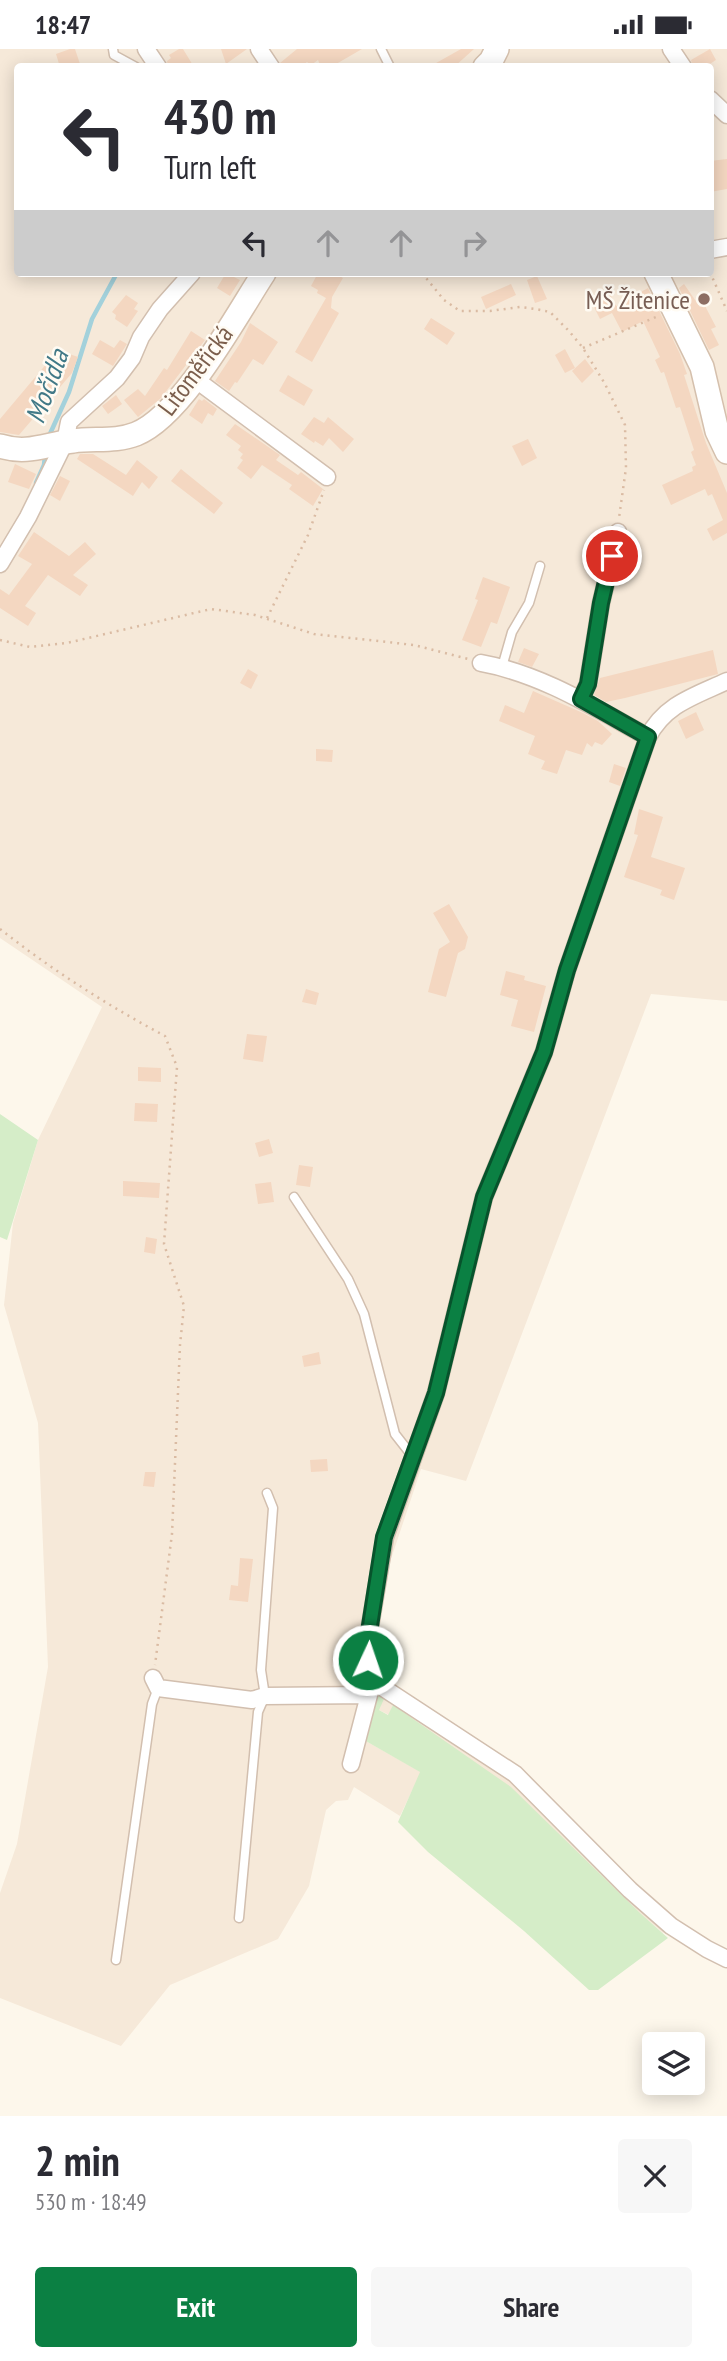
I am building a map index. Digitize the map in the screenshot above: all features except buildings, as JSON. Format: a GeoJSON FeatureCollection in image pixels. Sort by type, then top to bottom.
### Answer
{"type":"FeatureCollection","features":[{"type":"Feature","properties":{"kind":"street"},"geometry":{"type":"LineString","coordinates":[[714,103],[727,115]]}},
{"type":"Feature","properties":{"kind":"street"},"geometry":{"type":"LineString","coordinates":[[0,564],[29,517],[55,444],[69,422],[117,378],[132,358],[141,337],[160,309],[188,277]]}},
{"type":"Feature","properties":{"kind":"street","name":"Litoměřická"},"geometry":{"type":"LineString","coordinates":[[0,446],[26,451],[86,439],[108,440],[139,433],[150,427],[177,403],[195,379],[261,277]]}},
{"type":"Feature","properties":{"kind":"street"},"geometry":{"type":"LineString","coordinates":[[658,277],[702,367],[717,431],[727,452]]}},
{"type":"Feature","properties":{"kind":"street"},"geometry":{"type":"LineString","coordinates":[[195,379],[327,477]]}},
{"type":"Feature","properties":{"kind":"street"},"geometry":{"type":"LineString","coordinates":[[581,699],[588,684],[601,603],[618,532]]}},
{"type":"Feature","properties":{"kind":"street"},"geometry":{"type":"LineString","coordinates":[[481,663],[502,667],[581,699],[648,737]]}},
{"type":"Feature","properties":{"kind":"street"},"geometry":{"type":"LineString","coordinates":[[351,1764],[369,1695],[369,1632],[384,1537],[436,1393],[484,1197],[544,1052],[567,970],[648,737],[655,724],[673,707],[727,681]]}},
{"type":"Feature","properties":{"kind":"street"},"geometry":{"type":"LineString","coordinates":[[368,1660],[382,1687],[515,1774],[630,1890],[671,1926],[727,1959]]}},
{"type":"Feature","properties":{"kind":"street"},"geometry":{"type":"LineString","coordinates":[[156,1683],[252,1700],[265,1696],[369,1695]]}},
{"type":"Feature","properties":{"kind":"lane"},"geometry":{"type":"LineString","coordinates":[[113,49],[114,55],[129,63]]}},
{"type":"Feature","properties":{"kind":"lane"},"geometry":{"type":"LineString","coordinates":[[502,667],[512,632],[529,603],[540,566]]}},
{"type":"Feature","properties":{"kind":"lane"},"geometry":{"type":"LineString","coordinates":[[294,1197],[348,1279],[364,1314],[395,1434],[413,1458]]}},
{"type":"Feature","properties":{"kind":"lane"},"geometry":{"type":"LineString","coordinates":[[239,1918],[258,1712],[265,1696],[261,1670],[273,1509],[267,1493]]}},
{"type":"Feature","properties":{"kind":"lane"},"geometry":{"type":"LineString","coordinates":[[116,1960],[156,1683]]}},
{"type":"Feature","properties":{"kind":"path"},"geometry":{"type":"LineString","coordinates":[[425,277],[444,300],[460,311],[520,307],[550,312],[583,348],[625,425],[626,468],[618,532]]}},
{"type":"Feature","properties":{"kind":"path"},"geometry":{"type":"LineString","coordinates":[[712,277],[727,311]]}},
{"type":"Feature","properties":{"kind":"path"},"geometry":{"type":"LineString","coordinates":[[583,348],[627,331],[674,308]]}},
{"type":"Feature","properties":{"kind":"path"},"geometry":{"type":"LineString","coordinates":[[267,618],[308,535],[327,477]]}},
{"type":"Feature","properties":{"kind":"path"},"geometry":{"type":"LineString","coordinates":[[0,640],[30,647],[67,643],[211,609],[267,618],[314,634],[414,645],[481,663]]}},
{"type":"Feature","properties":{"kind":"path"},"geometry":{"type":"LineString","coordinates":[[0,929],[66,978],[118,1011],[165,1036],[177,1067],[164,1244],[184,1306],[172,1534],[156,1683]]}},
{"type":"Feature","properties":{"kind":"shaded area"},"geometry":{"type":"Polygon","coordinates":[[[0,49],[727,49],[727,1001],[651,994],[466,1481],[421,1469],[387,1571],[380,1606],[376,1652],[388,1679],[401,1693],[518,1771],[671,1926],[663,1933],[393,1705],[389,1715],[379,1710],[364,1740],[421,1772],[400,1816],[354,1787],[348,1800],[336,1801],[326,1810],[309,1886],[278,1939],[170,1985],[121,2046],[0,1998],[0,1893],[17,1844],[48,1667],[38,1423],[4,1305],[13,1223],[38,1140],[102,1007],[0,938],[0,49]]]}},
{"type":"Feature","properties":{"kind":"green space"},"geometry":{"type":"Polygon","coordinates":[[[0,1114],[38,1140],[7,1240],[0,1237],[0,1114]]]}},
{"type":"Feature","properties":{"kind":"green space"},"geometry":{"type":"Polygon","coordinates":[[[374,1692],[384,1699],[379,1710],[388,1715],[393,1705],[511,1787],[668,1938],[598,1990],[589,1990],[524,1931],[428,1852],[398,1822],[420,1772],[364,1740],[374,1692]]]}},
{"type":"Feature","properties":{"kind":"waterway","name":"Močidla"},"geometry":{"type":"LineString","coordinates":[[49,436],[69,392],[92,319],[115,277]]}},
{"type":"Feature","properties":{"kind":"waterway","name":"Močidla"},"geometry":{"type":"LineString","coordinates":[[36,483],[44,465],[45,455]]}},
{"type":"Feature","properties":{"kind":"place","name":"MŠ Žitenice"},"geometry":{"type":"Point","coordinates":[704,299]}},
{"type":"Feature","properties":{"kind":"route"},"geometry":{"type":"LineString","coordinates":[[368,1660],[369,1632],[384,1537],[436,1393],[484,1197],[544,1052],[567,970],[648,737],[581,699],[588,684],[601,603],[612,556]]}}]}
